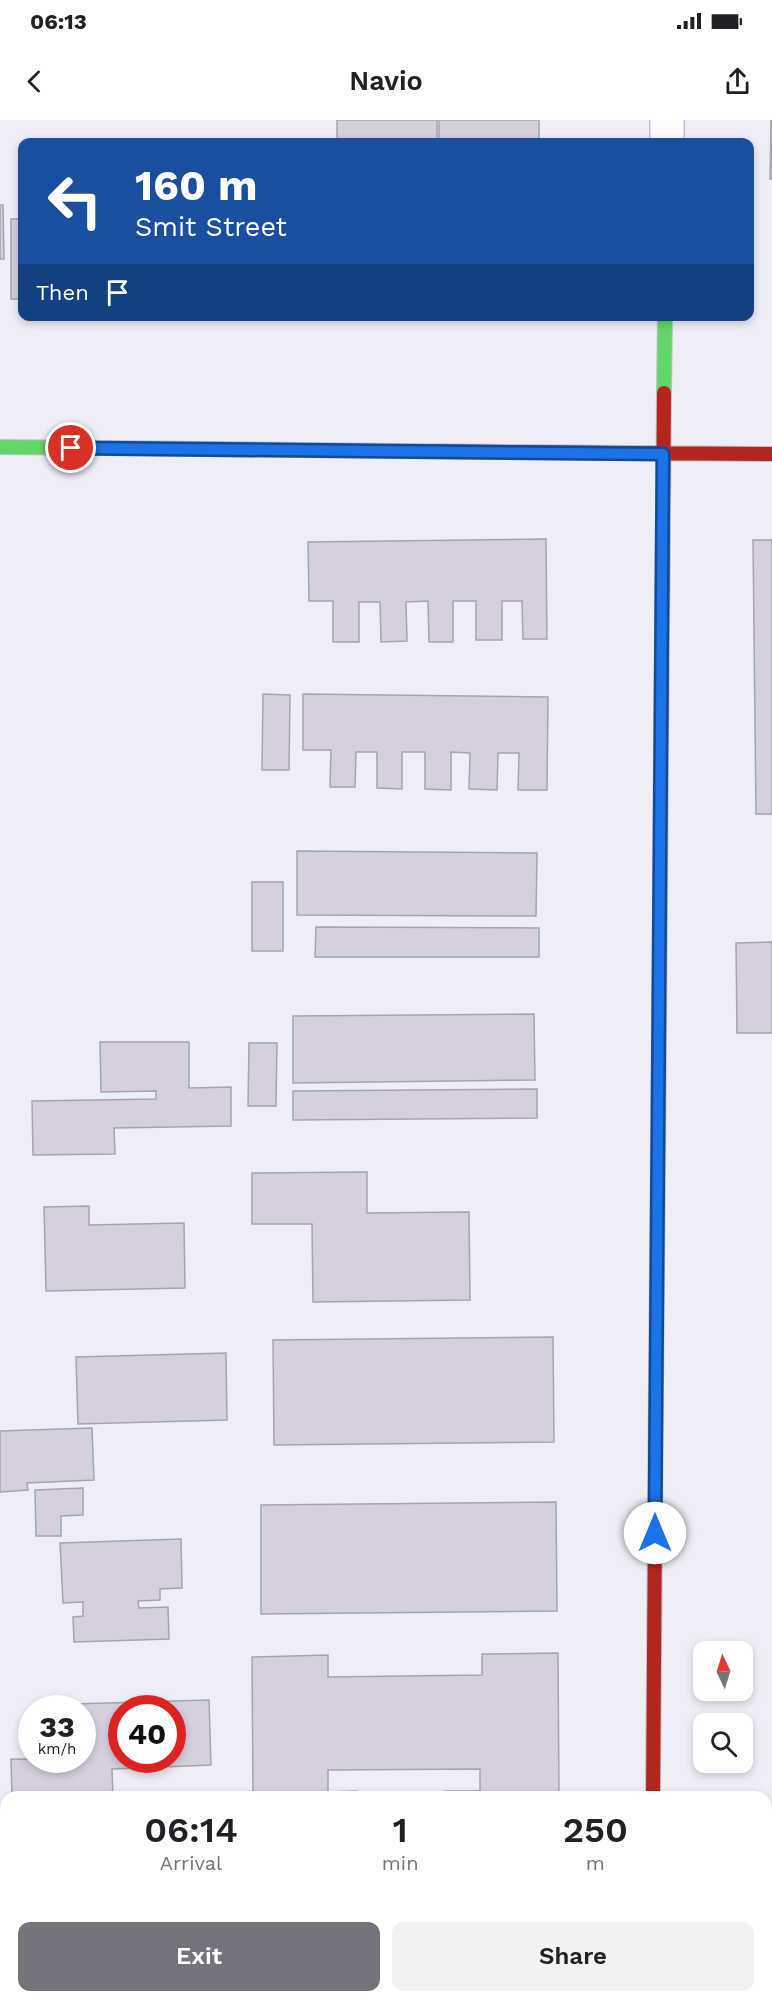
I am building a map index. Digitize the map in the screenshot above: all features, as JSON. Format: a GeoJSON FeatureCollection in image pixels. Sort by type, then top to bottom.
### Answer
{"type":"FeatureCollection","features":[{"type":"Feature","properties":{"kind":"street"},"geometry":{"type":"LineString","coordinates":[[667,120],[667,138]]}},
{"type":"Feature","properties":{"kind":"street"},"geometry":{"type":"LineString","coordinates":[[653,1791],[665,321]]}},
{"type":"Feature","properties":{"kind":"street"},"geometry":{"type":"LineString","coordinates":[[0,447],[772,454]]}},
{"type":"Feature","properties":{"kind":"building"},"geometry":{"type":"Polygon","coordinates":[[[337,120],[437,120],[437,138],[337,138],[337,120]]]}},
{"type":"Feature","properties":{"kind":"building"},"geometry":{"type":"Polygon","coordinates":[[[439,120],[539,120],[539,138],[439,138],[439,120]]]}},
{"type":"Feature","properties":{"kind":"building"},"geometry":{"type":"Polygon","coordinates":[[[771,120],[772,179],[770,179],[771,120]]]}},
{"type":"Feature","properties":{"kind":"building"},"geometry":{"type":"Polygon","coordinates":[[[0,205],[3,205],[4,259],[0,259],[0,205]]]}},
{"type":"Feature","properties":{"kind":"building"},"geometry":{"type":"Polygon","coordinates":[[[11,219],[18,219],[18,299],[11,299],[11,219]]]}},
{"type":"Feature","properties":{"kind":"building"},"geometry":{"type":"Polygon","coordinates":[[[546,539],[547,639],[523,639],[522,601],[502,601],[502,640],[476,640],[476,601],[453,601],[453,642],[429,642],[428,601],[406,602],[407,641],[381,642],[380,602],[359,602],[359,642],[333,642],[333,601],[309,601],[308,542],[546,539]]]}},
{"type":"Feature","properties":{"kind":"building"},"geometry":{"type":"Polygon","coordinates":[[[753,540],[772,540],[772,814],[756,814],[753,540]]]}},
{"type":"Feature","properties":{"kind":"building"},"geometry":{"type":"Polygon","coordinates":[[[263,694],[290,695],[289,770],[262,770],[263,694]]]}},
{"type":"Feature","properties":{"kind":"building"},"geometry":{"type":"Polygon","coordinates":[[[303,694],[548,697],[547,790],[518,790],[519,753],[498,753],[497,790],[469,789],[470,753],[451,752],[451,790],[425,789],[425,752],[402,752],[402,789],[377,788],[377,752],[356,752],[355,787],[330,787],[331,750],[303,750],[303,694]]]}},
{"type":"Feature","properties":{"kind":"building"},"geometry":{"type":"Polygon","coordinates":[[[297,851],[537,853],[536,916],[297,915],[297,851]]]}},
{"type":"Feature","properties":{"kind":"building"},"geometry":{"type":"Polygon","coordinates":[[[252,882],[283,882],[283,951],[252,951],[252,882]]]}},
{"type":"Feature","properties":{"kind":"building"},"geometry":{"type":"Polygon","coordinates":[[[316,927],[539,928],[539,957],[315,957],[316,927]]]}},
{"type":"Feature","properties":{"kind":"building"},"geometry":{"type":"Polygon","coordinates":[[[772,942],[772,1033],[737,1033],[736,943],[772,942]]]}},
{"type":"Feature","properties":{"kind":"building"},"geometry":{"type":"Polygon","coordinates":[[[534,1014],[535,1080],[293,1083],[293,1016],[534,1014]]]}},
{"type":"Feature","properties":{"kind":"building"},"geometry":{"type":"Polygon","coordinates":[[[100,1042],[189,1042],[189,1088],[231,1087],[231,1126],[114,1128],[115,1154],[33,1155],[32,1101],[156,1099],[156,1091],[101,1092],[100,1042]]]}},
{"type":"Feature","properties":{"kind":"building"},"geometry":{"type":"Polygon","coordinates":[[[249,1043],[277,1043],[276,1106],[248,1106],[249,1043]]]}},
{"type":"Feature","properties":{"kind":"building"},"geometry":{"type":"Polygon","coordinates":[[[537,1089],[537,1118],[293,1120],[293,1091],[537,1089]]]}},
{"type":"Feature","properties":{"kind":"building"},"geometry":{"type":"Polygon","coordinates":[[[367,1172],[367,1213],[469,1212],[470,1300],[313,1302],[312,1224],[252,1224],[252,1173],[367,1172]]]}},
{"type":"Feature","properties":{"kind":"building"},"geometry":{"type":"Polygon","coordinates":[[[89,1206],[89,1225],[184,1223],[185,1288],[46,1291],[44,1207],[89,1206]]]}},
{"type":"Feature","properties":{"kind":"building"},"geometry":{"type":"Polygon","coordinates":[[[553,1337],[554,1442],[274,1445],[273,1340],[553,1337]]]}},
{"type":"Feature","properties":{"kind":"building"},"geometry":{"type":"Polygon","coordinates":[[[226,1353],[227,1420],[78,1424],[76,1357],[226,1353]]]}},
{"type":"Feature","properties":{"kind":"building"},"geometry":{"type":"Polygon","coordinates":[[[92,1428],[94,1480],[27,1483],[28,1490],[0,1492],[0,1431],[92,1428]]]}},
{"type":"Feature","properties":{"kind":"building"},"geometry":{"type":"Polygon","coordinates":[[[83,1488],[83,1515],[61,1516],[61,1536],[36,1536],[35,1490],[83,1488]]]}},
{"type":"Feature","properties":{"kind":"building"},"geometry":{"type":"Polygon","coordinates":[[[556,1502],[557,1611],[261,1614],[261,1505],[556,1502]]]}},
{"type":"Feature","properties":{"kind":"building"},"geometry":{"type":"Polygon","coordinates":[[[181,1539],[182,1588],[160,1589],[160,1600],[138,1601],[139,1608],[168,1607],[169,1639],[74,1642],[73,1617],[83,1616],[83,1602],[63,1603],[60,1543],[181,1539]]]}},
{"type":"Feature","properties":{"kind":"building"},"geometry":{"type":"Polygon","coordinates":[[[558,1653],[559,1791],[480,1791],[480,1769],[328,1770],[328,1791],[253,1791],[252,1657],[328,1655],[328,1677],[482,1675],[482,1654],[558,1653]]]}},
{"type":"Feature","properties":{"kind":"building"},"geometry":{"type":"Polygon","coordinates":[[[209,1700],[211,1765],[186,1766],[186,1701],[209,1700]]]}},
{"type":"Feature","properties":{"kind":"building"},"geometry":{"type":"Polygon","coordinates":[[[96,1703],[108,1703],[108,1773],[112,1773],[113,1791],[12,1791],[11,1759],[18,1759],[18,1773],[96,1773],[96,1703]]]}},
{"type":"Feature","properties":{"kind":"traffic: fast"},"geometry":{"type":"LineString","coordinates":[[664,393],[665,321]]}},
{"type":"Feature","properties":{"kind":"traffic: fast"},"geometry":{"type":"LineString","coordinates":[[0,447],[395,451]]}},
{"type":"Feature","properties":{"kind":"traffic: fast"},"geometry":{"type":"LineString","coordinates":[[656,1384],[659,1034]]}},
{"type":"Feature","properties":{"kind":"traffic: slow"},"geometry":{"type":"LineString","coordinates":[[659,1034],[661,755]]}},
{"type":"Feature","properties":{"kind":"traffic: jam"},"geometry":{"type":"LineString","coordinates":[[661,755],[664,393]]}},
{"type":"Feature","properties":{"kind":"traffic: jam"},"geometry":{"type":"LineString","coordinates":[[395,451],[772,454]]}},
{"type":"Feature","properties":{"kind":"traffic: jam"},"geometry":{"type":"LineString","coordinates":[[653,1791],[656,1384]]}},
{"type":"Feature","properties":{"kind":"route"},"geometry":{"type":"LineString","coordinates":[[71,448],[663,454],[655,1533]]}}]}
